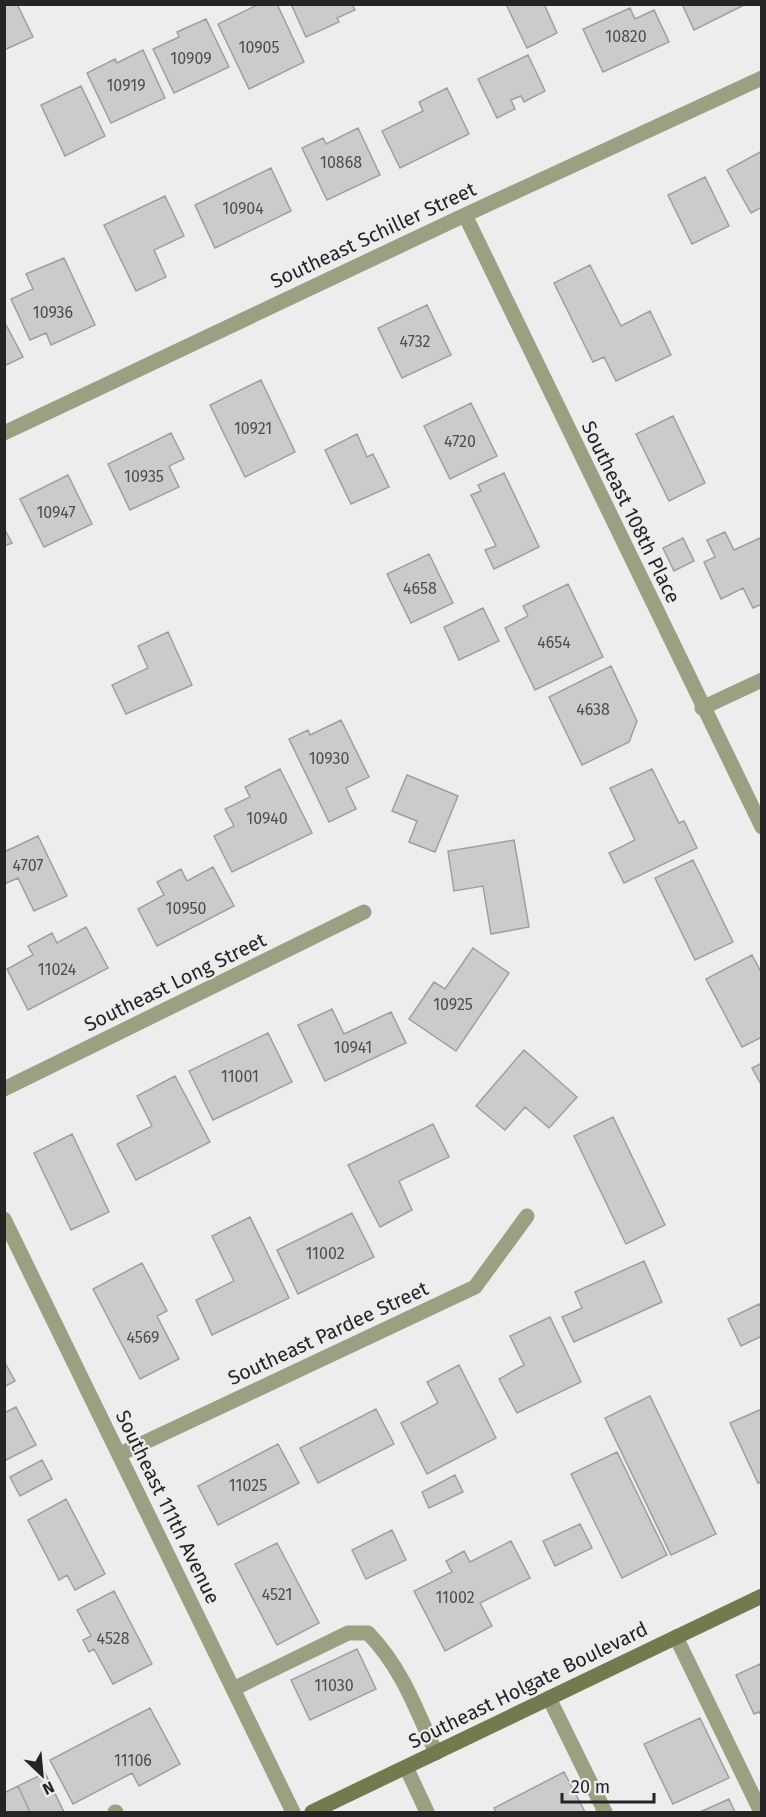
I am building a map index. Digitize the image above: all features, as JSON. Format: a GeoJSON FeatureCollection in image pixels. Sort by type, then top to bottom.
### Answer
{"type":"FeatureCollection","features":[{"type":"Feature","properties":{"kind":"main road","name":"Southeast Holgate Boulevard"},"geometry":{"type":"LineString","coordinates":[[312,1812],[762,1596]]}},
{"type":"Feature","properties":{"kind":"street","name":"Southeast Schiller Street"},"geometry":{"type":"LineString","coordinates":[[4,433],[465,215],[762,78]]}},
{"type":"Feature","properties":{"kind":"street","name":"Southeast 108th Place"},"geometry":{"type":"LineString","coordinates":[[465,215],[702,708],[762,827]]}},
{"type":"Feature","properties":{"kind":"street"},"geometry":{"type":"LineString","coordinates":[[702,708],[762,680]]}},
{"type":"Feature","properties":{"kind":"street","name":"Southeast Long Street"},"geometry":{"type":"LineString","coordinates":[[4,1089],[364,912]]}},
{"type":"Feature","properties":{"kind":"street","name":"Southeast Pardee Street"},"geometry":{"type":"LineString","coordinates":[[120,1454],[475,1287],[527,1216]]}},
{"type":"Feature","properties":{"kind":"street","name":"Southeast 111th Avenue"},"geometry":{"type":"LineString","coordinates":[[4,1219],[293,1812]]}},
{"type":"Feature","properties":{"kind":"street"},"geometry":{"type":"LineString","coordinates":[[233,1689],[348,1633],[368,1633],[386,1651],[399,1672],[436,1753]]}},
{"type":"Feature","properties":{"kind":"street"},"geometry":{"type":"LineString","coordinates":[[676,1637],[761,1812]]}},
{"type":"Feature","properties":{"kind":"street"},"geometry":{"type":"LineString","coordinates":[[549,1698],[605,1812]]}},
{"type":"Feature","properties":{"kind":"street"},"geometry":{"type":"LineString","coordinates":[[406,1767],[427,1812]]}},
{"type":"Feature","properties":{"kind":"building"},"geometry":{"type":"Polygon","coordinates":[[[4,4],[17,4],[33,37],[4,50],[4,4]]]}},
{"type":"Feature","properties":{"kind":"building"},"geometry":{"type":"Polygon","coordinates":[[[259,4],[277,4],[304,62],[249,89],[218,24],[259,4]]]}},
{"type":"Feature","properties":{"kind":"building"},"geometry":{"type":"Polygon","coordinates":[[[291,4],[352,4],[355,10],[337,18],[339,22],[306,37],[291,4]]]}},
{"type":"Feature","properties":{"kind":"building"},"geometry":{"type":"Polygon","coordinates":[[[506,4],[544,4],[557,33],[527,48],[506,4]]]}},
{"type":"Feature","properties":{"kind":"building"},"geometry":{"type":"Polygon","coordinates":[[[682,4],[746,4],[694,30],[682,4]]]}},
{"type":"Feature","properties":{"kind":"building"},"geometry":{"type":"Polygon","coordinates":[[[630,8],[635,19],[654,10],[669,42],[603,72],[583,29],[630,8]]]}},
{"type":"Feature","properties":{"kind":"building"},"geometry":{"type":"Polygon","coordinates":[[[206,19],[229,67],[174,93],[153,49],[179,37],[177,32],[206,19]]]}},
{"type":"Feature","properties":{"kind":"building"},"geometry":{"type":"Polygon","coordinates":[[[143,50],[165,98],[111,123],[87,73],[115,59],[117,63],[143,50]]]}},
{"type":"Feature","properties":{"kind":"building"},"geometry":{"type":"Polygon","coordinates":[[[528,55],[545,91],[524,102],[521,96],[511,100],[515,109],[497,118],[478,79],[528,55]]]}},
{"type":"Feature","properties":{"kind":"building"},"geometry":{"type":"Polygon","coordinates":[[[81,86],[105,136],[65,156],[41,105],[81,86]]]}},
{"type":"Feature","properties":{"kind":"building"},"geometry":{"type":"Polygon","coordinates":[[[447,88],[469,134],[400,168],[382,131],[423,111],[419,102],[447,88]]]}},
{"type":"Feature","properties":{"kind":"building"},"geometry":{"type":"Polygon","coordinates":[[[358,128],[380,175],[327,200],[302,148],[323,138],[326,144],[358,128]]]}},
{"type":"Feature","properties":{"kind":"building"},"geometry":{"type":"Polygon","coordinates":[[[762,151],[762,207],[751,213],[727,170],[762,151]]]}},
{"type":"Feature","properties":{"kind":"building"},"geometry":{"type":"Polygon","coordinates":[[[271,168],[291,211],[215,248],[195,205],[271,168]]]}},
{"type":"Feature","properties":{"kind":"building"},"geometry":{"type":"Polygon","coordinates":[[[705,177],[729,226],[692,244],[668,195],[705,177]]]}},
{"type":"Feature","properties":{"kind":"building"},"geometry":{"type":"Polygon","coordinates":[[[165,196],[184,236],[154,250],[166,277],[136,291],[104,225],[165,196]]]}},
{"type":"Feature","properties":{"kind":"building"},"geometry":{"type":"Polygon","coordinates":[[[64,258],[95,325],[51,345],[46,333],[30,340],[11,299],[33,289],[26,274],[64,258]]]}},
{"type":"Feature","properties":{"kind":"building"},"geometry":{"type":"Polygon","coordinates":[[[590,265],[621,326],[650,311],[671,355],[616,381],[604,357],[593,362],[554,283],[590,265]]]}},
{"type":"Feature","properties":{"kind":"building"},"geometry":{"type":"Polygon","coordinates":[[[427,305],[451,355],[402,378],[378,328],[427,305]]]}},
{"type":"Feature","properties":{"kind":"building"},"geometry":{"type":"Polygon","coordinates":[[[4,321],[23,357],[4,366],[4,321]]]}},
{"type":"Feature","properties":{"kind":"building"},"geometry":{"type":"Polygon","coordinates":[[[261,380],[295,452],[245,477],[210,405],[261,380]]]}},
{"type":"Feature","properties":{"kind":"building"},"geometry":{"type":"Polygon","coordinates":[[[471,403],[497,456],[450,479],[424,426],[471,403]]]}},
{"type":"Feature","properties":{"kind":"building"},"geometry":{"type":"Polygon","coordinates":[[[673,416],[705,483],[669,501],[636,434],[673,416]]]}},
{"type":"Feature","properties":{"kind":"building"},"geometry":{"type":"Polygon","coordinates":[[[171,433],[184,459],[169,466],[179,487],[130,510],[108,464],[171,433]]]}},
{"type":"Feature","properties":{"kind":"building"},"geometry":{"type":"Polygon","coordinates":[[[357,434],[367,457],[373,454],[389,487],[351,504],[325,450],[357,434]]]}},
{"type":"Feature","properties":{"kind":"building"},"geometry":{"type":"Polygon","coordinates":[[[504,473],[539,547],[494,569],[485,550],[496,546],[471,495],[481,491],[478,485],[504,473]]]}},
{"type":"Feature","properties":{"kind":"building"},"geometry":{"type":"Polygon","coordinates":[[[68,475],[92,524],[44,547],[20,499],[68,475]]]}},
{"type":"Feature","properties":{"kind":"building"},"geometry":{"type":"Polygon","coordinates":[[[4,528],[12,543],[4,546],[4,528]]]}},
{"type":"Feature","properties":{"kind":"building"},"geometry":{"type":"Polygon","coordinates":[[[725,532],[734,550],[760,538],[762,542],[762,604],[753,608],[743,588],[721,599],[704,562],[715,557],[707,540],[725,532]]]}},
{"type":"Feature","properties":{"kind":"building"},"geometry":{"type":"Polygon","coordinates":[[[683,538],[694,561],[674,571],[663,548],[683,538]]]}},
{"type":"Feature","properties":{"kind":"building"},"geometry":{"type":"Polygon","coordinates":[[[429,554],[453,603],[411,623],[387,574],[429,554]]]}},
{"type":"Feature","properties":{"kind":"building"},"geometry":{"type":"Polygon","coordinates":[[[568,584],[603,657],[535,690],[505,628],[528,616],[523,606],[568,584]]]}},
{"type":"Feature","properties":{"kind":"building"},"geometry":{"type":"Polygon","coordinates":[[[483,608],[499,641],[459,660],[444,627],[483,608]]]}},
{"type":"Feature","properties":{"kind":"building"},"geometry":{"type":"Polygon","coordinates":[[[168,632],[192,685],[126,714],[112,685],[148,668],[138,646],[168,632]]]}},
{"type":"Feature","properties":{"kind":"building"},"geometry":{"type":"Polygon","coordinates":[[[611,666],[637,721],[629,742],[582,765],[549,697],[611,666]]]}},
{"type":"Feature","properties":{"kind":"building"},"geometry":{"type":"Polygon","coordinates":[[[341,720],[369,777],[346,788],[356,809],[329,822],[289,739],[308,730],[310,735],[341,720]]]}},
{"type":"Feature","properties":{"kind":"building"},"geometry":{"type":"Polygon","coordinates":[[[280,769],[312,833],[232,872],[214,836],[234,826],[225,809],[250,797],[245,787],[280,769]]]}},
{"type":"Feature","properties":{"kind":"building"},"geometry":{"type":"Polygon","coordinates":[[[652,769],[679,823],[684,821],[697,848],[624,883],[609,853],[635,840],[610,788],[652,769]]]}},
{"type":"Feature","properties":{"kind":"building"},"geometry":{"type":"Polygon","coordinates":[[[407,775],[458,796],[435,852],[409,842],[417,821],[392,811],[407,775]]]}},
{"type":"Feature","properties":{"kind":"building"},"geometry":{"type":"Polygon","coordinates":[[[38,836],[67,896],[34,911],[18,878],[4,884],[4,852],[38,836]]]}},
{"type":"Feature","properties":{"kind":"building"},"geometry":{"type":"Polygon","coordinates":[[[514,840],[529,927],[491,934],[483,886],[454,891],[448,851],[514,840]]]}},
{"type":"Feature","properties":{"kind":"building"},"geometry":{"type":"Polygon","coordinates":[[[693,860],[733,942],[695,960],[655,878],[693,860]]]}},
{"type":"Feature","properties":{"kind":"building"},"geometry":{"type":"Polygon","coordinates":[[[213,867],[234,906],[157,946],[138,909],[164,895],[157,882],[181,869],[187,881],[213,867]]]}},
{"type":"Feature","properties":{"kind":"building"},"geometry":{"type":"Polygon","coordinates":[[[86,927],[108,968],[28,1010],[7,969],[33,955],[28,946],[52,933],[57,943],[86,927]]]}},
{"type":"Feature","properties":{"kind":"building"},"geometry":{"type":"Polygon","coordinates":[[[473,948],[509,973],[456,1051],[409,1019],[434,982],[445,989],[473,948]]]}},
{"type":"Feature","properties":{"kind":"building"},"geometry":{"type":"Polygon","coordinates":[[[752,955],[762,974],[762,1037],[742,1047],[706,979],[752,955]]]}},
{"type":"Feature","properties":{"kind":"building"},"geometry":{"type":"Polygon","coordinates":[[[332,1009],[344,1034],[391,1012],[406,1043],[325,1081],[298,1025],[332,1009]]]}},
{"type":"Feature","properties":{"kind":"building"},"geometry":{"type":"Polygon","coordinates":[[[268,1033],[292,1082],[213,1120],[189,1071],[268,1033]]]}},
{"type":"Feature","properties":{"kind":"building"},"geometry":{"type":"Polygon","coordinates":[[[524,1050],[577,1097],[549,1128],[525,1107],[505,1130],[476,1106],[524,1050]]]}},
{"type":"Feature","properties":{"kind":"building"},"geometry":{"type":"Polygon","coordinates":[[[762,1063],[762,1086],[752,1068],[762,1063]]]}},
{"type":"Feature","properties":{"kind":"building"},"geometry":{"type":"Polygon","coordinates":[[[175,1076],[210,1142],[136,1180],[117,1144],[152,1126],[137,1096],[175,1076]]]}},
{"type":"Feature","properties":{"kind":"building"},"geometry":{"type":"Polygon","coordinates":[[[613,1117],[665,1225],[626,1244],[574,1136],[613,1117]]]}},
{"type":"Feature","properties":{"kind":"building"},"geometry":{"type":"Polygon","coordinates":[[[433,1124],[449,1157],[399,1181],[412,1210],[380,1227],[348,1165],[433,1124]]]}},
{"type":"Feature","properties":{"kind":"building"},"geometry":{"type":"Polygon","coordinates":[[[72,1134],[109,1212],[71,1230],[34,1153],[72,1134]]]}},
{"type":"Feature","properties":{"kind":"building"},"geometry":{"type":"Polygon","coordinates":[[[352,1213],[374,1257],[298,1294],[277,1250],[352,1213]]]}},
{"type":"Feature","properties":{"kind":"building"},"geometry":{"type":"Polygon","coordinates":[[[250,1217],[289,1298],[212,1335],[196,1300],[234,1281],[212,1236],[250,1217]]]}},
{"type":"Feature","properties":{"kind":"building"},"geometry":{"type":"Polygon","coordinates":[[[644,1261],[662,1302],[574,1342],[562,1317],[582,1308],[575,1292],[644,1261]]]}},
{"type":"Feature","properties":{"kind":"building"},"geometry":{"type":"Polygon","coordinates":[[[142,1263],[167,1311],[157,1316],[179,1359],[140,1379],[93,1289],[142,1263]]]}},
{"type":"Feature","properties":{"kind":"building"},"geometry":{"type":"Polygon","coordinates":[[[759,1304],[762,1308],[762,1336],[741,1346],[728,1319],[759,1304]]]}},
{"type":"Feature","properties":{"kind":"building"},"geometry":{"type":"Polygon","coordinates":[[[550,1317],[581,1382],[517,1413],[499,1379],[524,1365],[510,1336],[550,1317]]]}},
{"type":"Feature","properties":{"kind":"building"},"geometry":{"type":"Polygon","coordinates":[[[4,1361],[15,1381],[4,1387],[4,1361]]]}},
{"type":"Feature","properties":{"kind":"building"},"geometry":{"type":"Polygon","coordinates":[[[459,1365],[496,1438],[427,1474],[401,1423],[438,1403],[427,1382],[459,1365]]]}},
{"type":"Feature","properties":{"kind":"building"},"geometry":{"type":"Polygon","coordinates":[[[650,1396],[716,1534],[671,1555],[605,1418],[650,1396]]]}},
{"type":"Feature","properties":{"kind":"building"},"geometry":{"type":"Polygon","coordinates":[[[16,1407],[36,1445],[4,1461],[4,1413],[16,1407]]]}},
{"type":"Feature","properties":{"kind":"building"},"geometry":{"type":"Polygon","coordinates":[[[376,1409],[394,1444],[318,1483],[300,1448],[376,1409]]]}},
{"type":"Feature","properties":{"kind":"building"},"geometry":{"type":"Polygon","coordinates":[[[762,1409],[762,1482],[758,1483],[730,1423],[762,1409]]]}},
{"type":"Feature","properties":{"kind":"building"},"geometry":{"type":"Polygon","coordinates":[[[278,1444],[299,1483],[218,1525],[198,1486],[278,1444]]]}},
{"type":"Feature","properties":{"kind":"building"},"geometry":{"type":"Polygon","coordinates":[[[617,1452],[667,1555],[622,1578],[571,1474],[617,1452]]]}},
{"type":"Feature","properties":{"kind":"building"},"geometry":{"type":"Polygon","coordinates":[[[42,1460],[52,1479],[20,1496],[10,1477],[42,1460]]]}},
{"type":"Feature","properties":{"kind":"building"},"geometry":{"type":"Polygon","coordinates":[[[455,1475],[463,1492],[429,1508],[422,1492],[455,1475]]]}},
{"type":"Feature","properties":{"kind":"building"},"geometry":{"type":"Polygon","coordinates":[[[66,1499],[105,1574],[75,1590],[67,1575],[59,1580],[28,1520],[66,1499]]]}},
{"type":"Feature","properties":{"kind":"building"},"geometry":{"type":"Polygon","coordinates":[[[580,1524],[592,1548],[555,1566],[543,1541],[580,1524]]]}},
{"type":"Feature","properties":{"kind":"building"},"geometry":{"type":"Polygon","coordinates":[[[392,1530],[406,1560],[366,1579],[352,1550],[392,1530]]]}},
{"type":"Feature","properties":{"kind":"building"},"geometry":{"type":"Polygon","coordinates":[[[511,1541],[530,1578],[480,1603],[492,1626],[445,1651],[414,1591],[452,1572],[446,1561],[464,1551],[470,1562],[511,1541]]]}},
{"type":"Feature","properties":{"kind":"building"},"geometry":{"type":"Polygon","coordinates":[[[277,1543],[319,1623],[277,1645],[235,1564],[277,1543]]]}},
{"type":"Feature","properties":{"kind":"building"},"geometry":{"type":"Polygon","coordinates":[[[114,1591],[152,1664],[113,1684],[94,1649],[89,1652],[83,1640],[91,1636],[77,1610],[114,1591]]]}},
{"type":"Feature","properties":{"kind":"building"},"geometry":{"type":"Polygon","coordinates":[[[357,1649],[376,1689],[310,1720],[291,1680],[357,1649]]]}},
{"type":"Feature","properties":{"kind":"building"},"geometry":{"type":"Polygon","coordinates":[[[760,1664],[762,1668],[762,1716],[759,1712],[754,1714],[736,1675],[760,1664]]]}},
{"type":"Feature","properties":{"kind":"building"},"geometry":{"type":"Polygon","coordinates":[[[150,1708],[180,1764],[139,1786],[132,1773],[73,1804],[50,1760],[150,1708]]]}},
{"type":"Feature","properties":{"kind":"building"},"geometry":{"type":"Polygon","coordinates":[[[700,1718],[729,1778],[673,1804],[644,1744],[700,1718]]]}},
{"type":"Feature","properties":{"kind":"building"},"geometry":{"type":"Polygon","coordinates":[[[564,1772],[585,1812],[496,1812],[494,1808],[564,1772]]]}},
{"type":"Feature","properties":{"kind":"building"},"geometry":{"type":"Polygon","coordinates":[[[45,1773],[64,1812],[30,1812],[18,1786],[45,1773]]]}},
{"type":"Feature","properties":{"kind":"building"},"geometry":{"type":"Polygon","coordinates":[[[18,1786],[30,1812],[4,1812],[4,1793],[18,1786]]]}},
{"type":"Feature","properties":{"kind":"building"},"geometry":{"type":"Polygon","coordinates":[[[729,1799],[735,1812],[700,1812],[729,1799]]]}}]}
